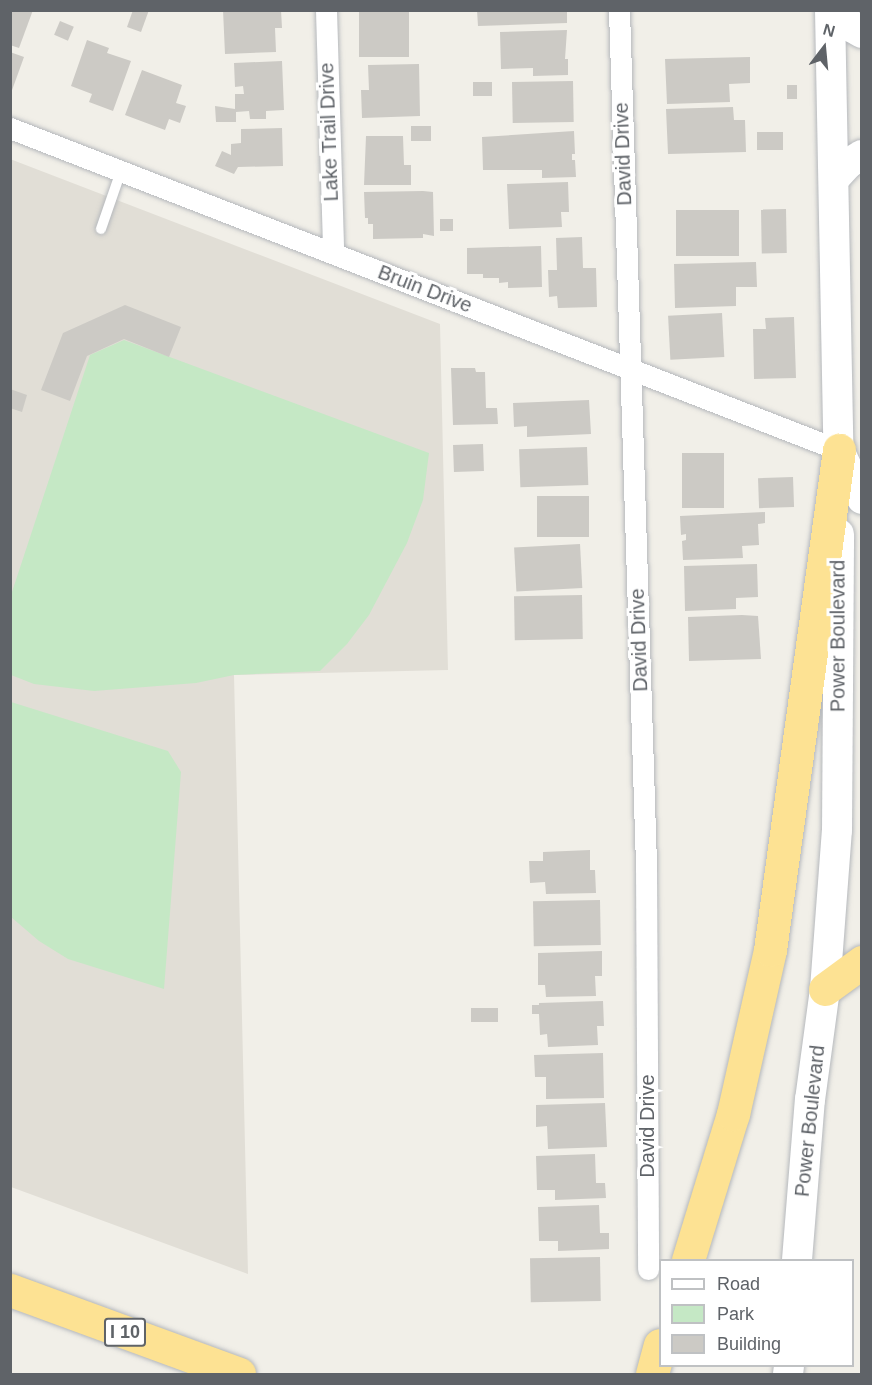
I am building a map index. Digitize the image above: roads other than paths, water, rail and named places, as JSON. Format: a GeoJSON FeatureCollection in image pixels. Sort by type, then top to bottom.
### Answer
{"type":"FeatureCollection","features":[{"type":"Feature","properties":{"kind":"highway"},"geometry":{"type":"LineString","coordinates":[[688,1259],[733,1114],[770,950],[839,450]]}},
{"type":"Feature","properties":{"kind":"highway"},"geometry":{"type":"LineString","coordinates":[[825,989],[861,962]]}},
{"type":"Feature","properties":{"kind":"highway","name":"I 10"},"geometry":{"type":"LineString","coordinates":[[10,1290],[239,1374]]}},
{"type":"Feature","properties":{"kind":"highway"},"geometry":{"type":"LineString","coordinates":[[652,1374],[659,1349]]}},
{"type":"Feature","properties":{"kind":"main road","name":"Power Boulevard"},"geometry":{"type":"LineString","coordinates":[[797,1259],[810,1100],[825,989],[837,831],[839,450],[830,10]]}},
{"type":"Feature","properties":{"kind":"main road"},"geometry":{"type":"LineString","coordinates":[[838,10],[853,28],[861,33]]}},
{"type":"Feature","properties":{"kind":"main road"},"geometry":{"type":"LineString","coordinates":[[835,178],[849,162],[861,154]]}},
{"type":"Feature","properties":{"kind":"main road"},"geometry":{"type":"LineString","coordinates":[[839,450],[861,499]]}},
{"type":"Feature","properties":{"kind":"street","name":"Lake Trail Drive"},"geometry":{"type":"LineString","coordinates":[[326,10],[333,253]]}},
{"type":"Feature","properties":{"kind":"street","name":"David Drive"},"geometry":{"type":"LineString","coordinates":[[619,10],[646,865],[648,1269]]}},
{"type":"Feature","properties":{"kind":"street","name":"Bruin Drive"},"geometry":{"type":"LineString","coordinates":[[10,128],[839,450]]}},
{"type":"Feature","properties":{"kind":"lane"},"geometry":{"type":"LineString","coordinates":[[101,228],[121,171]]}}]}
